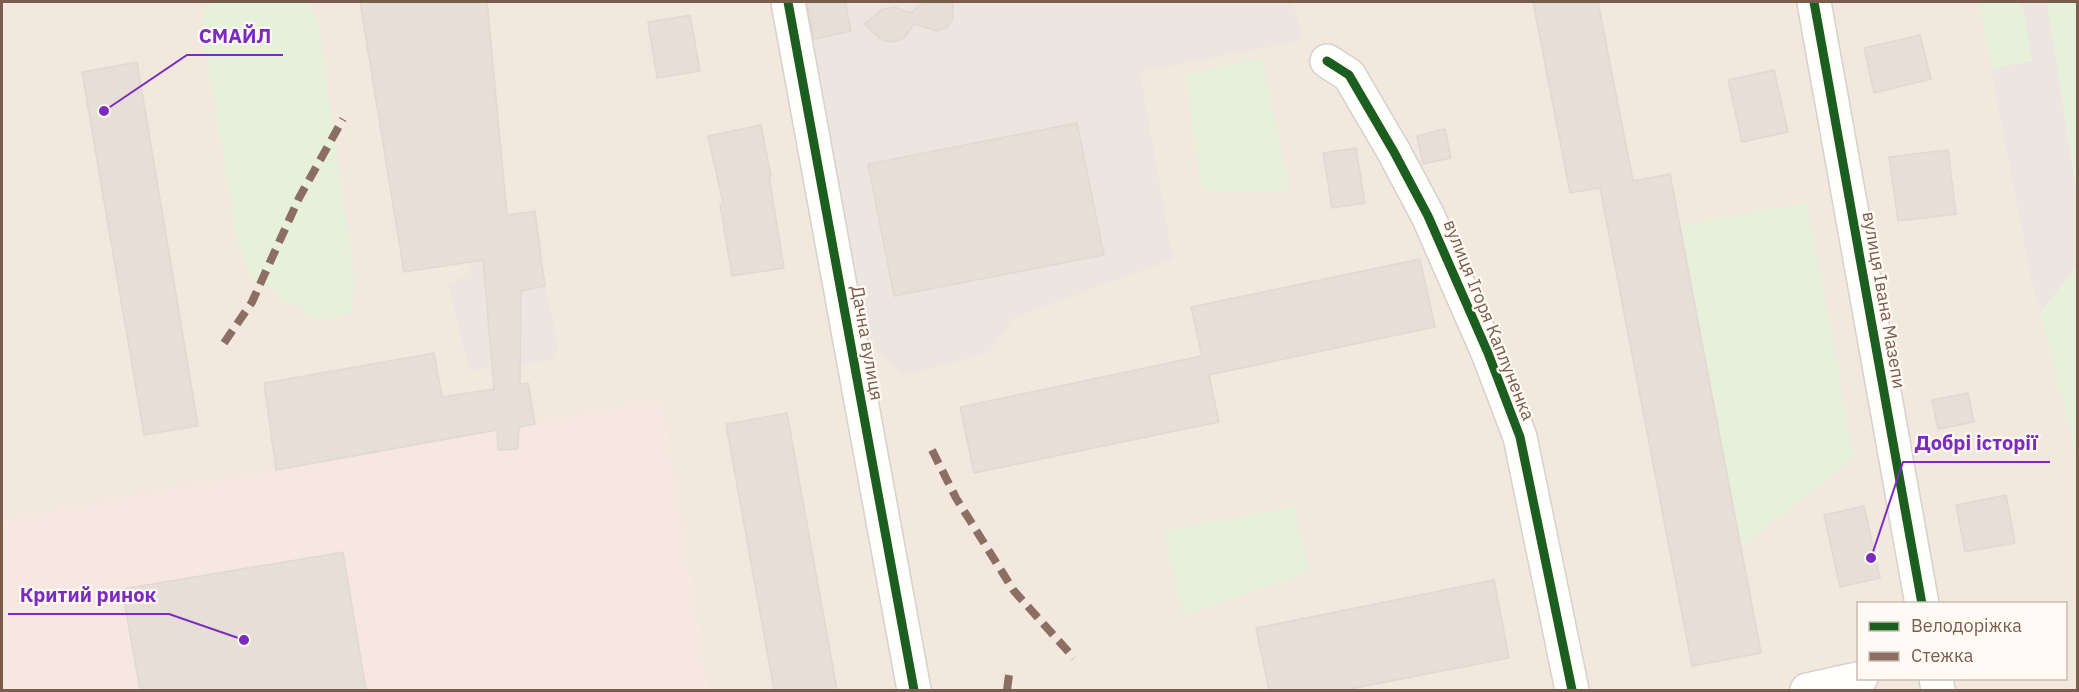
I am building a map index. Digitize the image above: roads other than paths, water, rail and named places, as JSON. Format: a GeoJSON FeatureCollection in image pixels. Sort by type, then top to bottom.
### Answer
{"type":"FeatureCollection","features":[{"type":"Feature","properties":{"kind":"street","name":"Дачна вулиця"},"geometry":{"type":"LineString","coordinates":[[788,2],[914,690]]}},
{"type":"Feature","properties":{"kind":"street","name":"вулиця Івана Мазепи"},"geometry":{"type":"LineString","coordinates":[[1814,2],[1922,602]]}},
{"type":"Feature","properties":{"kind":"street","name":"вулиця Ігоря Каплуненка"},"geometry":{"type":"LineString","coordinates":[[1327,62],[1349,75],[1394,153],[1428,216],[1488,354],[1520,437],[1572,690]]}},
{"type":"Feature","properties":{"kind":"street"},"geometry":{"type":"LineString","coordinates":[[1807,690],[1857,679]]}},
{"type":"Feature","properties":{"kind":"place","name":"СМАЙЛ"},"geometry":{"type":"Point","coordinates":[104,111]}},
{"type":"Feature","properties":{"kind":"place","name":"Добрі історії"},"geometry":{"type":"Point","coordinates":[1871,558]}},
{"type":"Feature","properties":{"kind":"place","name":"Критий ринок"},"geometry":{"type":"Point","coordinates":[244,640]}}]}
